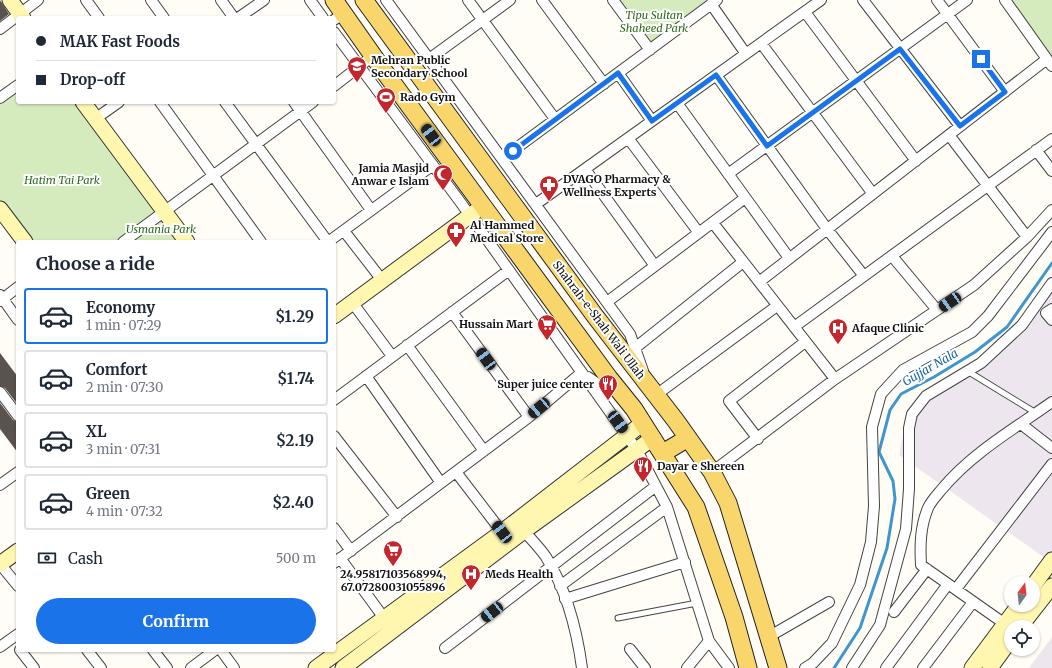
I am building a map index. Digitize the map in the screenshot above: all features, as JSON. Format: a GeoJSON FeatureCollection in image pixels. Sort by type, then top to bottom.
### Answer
{"type":"FeatureCollection","features":[{"type":"Feature","properties":{"kind":"main road"},"geometry":{"type":"LineString","coordinates":[[10,0],[21,16]]}},
{"type":"Feature","properties":{"kind":"main road","name":"Shahrah-e-Shah Wali Ullah"},"geometry":{"type":"LineString","coordinates":[[364,0],[595,316],[712,472],[728,503],[770,636],[778,668]]}},
{"type":"Feature","properties":{"kind":"main road"},"geometry":{"type":"LineString","coordinates":[[337,11],[377,61],[424,140],[476,210],[609,378],[624,394],[663,453],[696,507],[717,564],[748,668]]}},
{"type":"Feature","properties":{"kind":"main road"},"geometry":{"type":"LineString","coordinates":[[377,61],[402,52]]}},
{"type":"Feature","properties":{"kind":"main road"},"geometry":{"type":"LineString","coordinates":[[84,104],[185,240]]}},
{"type":"Feature","properties":{"kind":"main road"},"geometry":{"type":"LineString","coordinates":[[0,209],[23,240]]}},
{"type":"Feature","properties":{"kind":"main road"},"geometry":{"type":"LineString","coordinates":[[336,314],[476,210]]}},
{"type":"Feature","properties":{"kind":"main road"},"geometry":{"type":"LineString","coordinates":[[316,668],[502,532],[643,423]]}},
{"type":"Feature","properties":{"kind":"main road"},"geometry":{"type":"LineString","coordinates":[[343,668],[524,531],[653,438]]}},
{"type":"Feature","properties":{"kind":"main road"},"geometry":{"type":"LineString","coordinates":[[663,453],[688,438]]}},
{"type":"Feature","properties":{"kind":"main road"},"geometry":{"type":"LineString","coordinates":[[0,564],[16,552]]}},
{"type":"Feature","properties":{"kind":"main road"},"geometry":{"type":"LineString","coordinates":[[1040,576],[1052,560]]}},
{"type":"Feature","properties":{"kind":"main road"},"geometry":{"type":"LineString","coordinates":[[1025,620],[1052,586]]}},
{"type":"Feature","properties":{"kind":"main road"},"geometry":{"type":"LineString","coordinates":[[972,668],[1004,625]]}},
{"type":"Feature","properties":{"kind":"main road"},"geometry":{"type":"LineString","coordinates":[[990,668],[1004,649]]}},
{"type":"Feature","properties":{"kind":"street"},"geometry":{"type":"LineString","coordinates":[[21,16],[38,0]]}},
{"type":"Feature","properties":{"kind":"street"},"geometry":{"type":"LineString","coordinates":[[86,0],[98,16]]}},
{"type":"Feature","properties":{"kind":"street"},"geometry":{"type":"LineString","coordinates":[[151,0],[163,16]]}},
{"type":"Feature","properties":{"kind":"street"},"geometry":{"type":"LineString","coordinates":[[221,0],[233,16]]}},
{"type":"Feature","properties":{"kind":"street"},"geometry":{"type":"LineString","coordinates":[[241,16],[264,0]]}},
{"type":"Feature","properties":{"kind":"street"},"geometry":{"type":"LineString","coordinates":[[310,0],[322,16]]}},
{"type":"Feature","properties":{"kind":"street"},"geometry":{"type":"LineString","coordinates":[[386,0],[503,158],[630,334],[652,390],[777,306]]}},
{"type":"Feature","properties":{"kind":"street"},"geometry":{"type":"LineString","coordinates":[[468,0],[555,119]]}},
{"type":"Feature","properties":{"kind":"street"},"geometry":{"type":"LineString","coordinates":[[429,59],[510,0]]}},
{"type":"Feature","properties":{"kind":"street"},"geometry":{"type":"LineString","coordinates":[[542,0],[604,84]]}},
{"type":"Feature","properties":{"kind":"street"},"geometry":{"type":"LineString","coordinates":[[613,0],[650,50]]}},
{"type":"Feature","properties":{"kind":"street"},"geometry":{"type":"LineString","coordinates":[[536,204],[821,0]]}},
{"type":"Feature","properties":{"kind":"street"},"geometry":{"type":"LineString","coordinates":[[863,0],[960,126]]}},
{"type":"Feature","properties":{"kind":"street"},"geometry":{"type":"LineString","coordinates":[[937,0],[1005,92]]}},
{"type":"Feature","properties":{"kind":"street"},"geometry":{"type":"LineString","coordinates":[[728,174],[967,0]]}},
{"type":"Feature","properties":{"kind":"street"},"geometry":{"type":"LineString","coordinates":[[759,282],[1005,92],[1050,63],[1005,0]]}},
{"type":"Feature","properties":{"kind":"street"},"geometry":{"type":"LineString","coordinates":[[503,158],[714,2],[746,54]]}},
{"type":"Feature","properties":{"kind":"street"},"geometry":{"type":"LineString","coordinates":[[805,12],[916,161]]}},
{"type":"Feature","properties":{"kind":"street"},"geometry":{"type":"LineString","coordinates":[[0,29],[16,19]]}},
{"type":"Feature","properties":{"kind":"street"},"geometry":{"type":"LineString","coordinates":[[336,35],[360,67],[424,140],[433,165],[476,210],[509,270],[581,373],[628,435],[667,507],[710,641],[729,668]]}},
{"type":"Feature","properties":{"kind":"street"},"geometry":{"type":"LineString","coordinates":[[761,43],[873,194]]}},
{"type":"Feature","properties":{"kind":"street"},"geometry":{"type":"LineString","coordinates":[[336,85],[360,67],[377,61]]}},
{"type":"Feature","properties":{"kind":"street"},"geometry":{"type":"LineString","coordinates":[[618,73],[652,121]]}},
{"type":"Feature","properties":{"kind":"street"},"geometry":{"type":"LineString","coordinates":[[716,75],[827,229],[864,276]]}},
{"type":"Feature","properties":{"kind":"street"},"geometry":{"type":"LineString","coordinates":[[0,98],[16,86]]}},
{"type":"Feature","properties":{"kind":"street"},"geometry":{"type":"LineString","coordinates":[[677,103],[789,258]]}},
{"type":"Feature","properties":{"kind":"street"},"geometry":{"type":"LineString","coordinates":[[95,119],[116,104]]}},
{"type":"Feature","properties":{"kind":"street"},"geometry":{"type":"LineString","coordinates":[[161,104],[260,240]]}},
{"type":"Feature","properties":{"kind":"street"},"geometry":{"type":"LineString","coordinates":[[227,104],[327,240]]}},
{"type":"Feature","properties":{"kind":"street"},"geometry":{"type":"LineString","coordinates":[[295,104],[371,210]]}},
{"type":"Feature","properties":{"kind":"street"},"geometry":{"type":"LineString","coordinates":[[126,240],[310,104]]}},
{"type":"Feature","properties":{"kind":"street"},"geometry":{"type":"LineString","coordinates":[[949,135],[1027,238]]}},
{"type":"Feature","properties":{"kind":"street"},"geometry":{"type":"LineString","coordinates":[[628,138],[699,233]]}},
{"type":"Feature","properties":{"kind":"street"},"geometry":{"type":"LineString","coordinates":[[794,327],[1052,138]]}},
{"type":"Feature","properties":{"kind":"street"},"geometry":{"type":"LineString","coordinates":[[1036,150],[1052,171]]}},
{"type":"Feature","properties":{"kind":"street"},"geometry":{"type":"LineString","coordinates":[[331,240],[433,165]]}},
{"type":"Feature","properties":{"kind":"street"},"geometry":{"type":"LineString","coordinates":[[585,169],[655,266]]}},
{"type":"Feature","properties":{"kind":"street"},"geometry":{"type":"LineString","coordinates":[[607,302],[745,198]]}},
{"type":"Feature","properties":{"kind":"street"},"geometry":{"type":"LineString","coordinates":[[712,472],[835,379],[974,285],[1027,238],[1052,210]]}},
{"type":"Feature","properties":{"kind":"street"},"geometry":{"type":"LineString","coordinates":[[713,223],[835,379]]}},
{"type":"Feature","properties":{"kind":"street"},"geometry":{"type":"LineString","coordinates":[[344,230],[382,280]]}},
{"type":"Feature","properties":{"kind":"street"},"geometry":{"type":"LineString","coordinates":[[805,668],[813,663],[832,643],[860,584],[871,542],[874,506],[872,426],[881,394],[903,370],[972,332],[988,316],[1052,232]]}},
{"type":"Feature","properties":{"kind":"street"},"geometry":{"type":"LineString","coordinates":[[892,256],[937,310]]}},
{"type":"Feature","properties":{"kind":"street"},"geometry":{"type":"LineString","coordinates":[[635,348],[743,262]]}},
{"type":"Feature","properties":{"kind":"street"},"geometry":{"type":"LineString","coordinates":[[336,398],[509,270]]}},
{"type":"Feature","properties":{"kind":"street"},"geometry":{"type":"LineString","coordinates":[[852,668],[880,625],[906,529],[909,489],[908,428],[912,414],[926,396],[945,384],[969,372],[981,363],[1022,325],[1052,283]]}},
{"type":"Feature","properties":{"kind":"street"},"geometry":{"type":"LineString","coordinates":[[16,288],[1,298],[16,317]]}},
{"type":"Feature","properties":{"kind":"street"},"geometry":{"type":"LineString","coordinates":[[352,302],[392,356]]}},
{"type":"Feature","properties":{"kind":"street"},"geometry":{"type":"LineString","coordinates":[[1052,309],[1046,314],[1052,320]]}},
{"type":"Feature","properties":{"kind":"street"},"geometry":{"type":"LineString","coordinates":[[452,312],[529,417]]}},
{"type":"Feature","properties":{"kind":"street"},"geometry":{"type":"LineString","coordinates":[[758,438],[729,402],[805,342]]}},
{"type":"Feature","properties":{"kind":"street"},"geometry":{"type":"LineString","coordinates":[[407,345],[484,451]]}},
{"type":"Feature","properties":{"kind":"street"},"geometry":{"type":"LineString","coordinates":[[581,373],[601,386],[624,394]]}},
{"type":"Feature","properties":{"kind":"street"},"geometry":{"type":"LineString","coordinates":[[384,618],[337,561],[529,417],[581,373]]}},
{"type":"Feature","properties":{"kind":"street"},"geometry":{"type":"LineString","coordinates":[[366,376],[442,483]]}},
{"type":"Feature","properties":{"kind":"street"},"geometry":{"type":"LineString","coordinates":[[0,392],[16,413]]}},
{"type":"Feature","properties":{"kind":"street"},"geometry":{"type":"LineString","coordinates":[[1004,623],[921,565],[920,544],[923,523],[928,507],[955,474],[978,454],[1052,402]]}},
{"type":"Feature","properties":{"kind":"street"},"geometry":{"type":"LineString","coordinates":[[1021,424],[1052,448]]}},
{"type":"Feature","properties":{"kind":"street"},"geometry":{"type":"LineString","coordinates":[[336,439],[397,517]]}},
{"type":"Feature","properties":{"kind":"street"},"geometry":{"type":"LineString","coordinates":[[886,668],[1052,464]]}},
{"type":"Feature","properties":{"kind":"street"},"geometry":{"type":"LineString","coordinates":[[456,472],[502,532]]}},
{"type":"Feature","properties":{"kind":"street"},"geometry":{"type":"LineString","coordinates":[[1,483],[16,473]]}},
{"type":"Feature","properties":{"kind":"street"},"geometry":{"type":"LineString","coordinates":[[445,648],[656,486]]}},
{"type":"Feature","properties":{"kind":"street"},"geometry":{"type":"LineString","coordinates":[[560,586],[667,507]]}},
{"type":"Feature","properties":{"kind":"street"},"geometry":{"type":"LineString","coordinates":[[336,531],[351,551]]}},
{"type":"Feature","properties":{"kind":"street"},"geometry":{"type":"LineString","coordinates":[[524,531],[546,557],[560,586],[580,648],[582,668]]}},
{"type":"Feature","properties":{"kind":"street"},"geometry":{"type":"LineString","coordinates":[[565,599],[685,562]]}},
{"type":"Feature","properties":{"kind":"street"},"geometry":{"type":"LineString","coordinates":[[0,564],[16,584]]}},
{"type":"Feature","properties":{"kind":"street"},"geometry":{"type":"LineString","coordinates":[[894,612],[927,570]]}},
{"type":"Feature","properties":{"kind":"street"},"geometry":{"type":"LineString","coordinates":[[770,636],[830,602]]}},
{"type":"Feature","properties":{"kind":"street"},"geometry":{"type":"LineString","coordinates":[[924,668],[973,602]]}},
{"type":"Feature","properties":{"kind":"street"},"geometry":{"type":"LineString","coordinates":[[0,647],[14,636]]}},
{"type":"Feature","properties":{"kind":"street"},"geometry":{"type":"LineString","coordinates":[[687,668],[710,641]]}},
{"type":"Feature","properties":{"kind":"street"},"geometry":{"type":"LineString","coordinates":[[630,649],[645,668]]}},
{"type":"Feature","properties":{"kind":"street"},"geometry":{"type":"LineString","coordinates":[[21,652],[34,668]]}},
{"type":"Feature","properties":{"kind":"street"},"geometry":{"type":"LineString","coordinates":[[89,652],[101,668]]}},
{"type":"Feature","properties":{"kind":"street"},"geometry":{"type":"LineString","coordinates":[[155,652],[167,668]]}},
{"type":"Feature","properties":{"kind":"street"},"geometry":{"type":"LineString","coordinates":[[191,668],[212,652]]}},
{"type":"Feature","properties":{"kind":"street"},"geometry":{"type":"LineString","coordinates":[[222,652],[234,668]]}},
{"type":"Feature","properties":{"kind":"lane"},"geometry":{"type":"LineString","coordinates":[[969,372],[1036,413]]}},
{"type":"Feature","properties":{"kind":"lane"},"geometry":{"type":"LineString","coordinates":[[618,618],[697,603]]}},
{"type":"Feature","properties":{"kind":"shaded area"},"geometry":{"type":"Polygon","coordinates":[[[1052,293],[1052,563],[899,455],[908,410],[992,361],[1052,293]]]}},
{"type":"Feature","properties":{"kind":"shaded area"},"geometry":{"type":"Polygon","coordinates":[[[1052,637],[1052,668],[1029,668],[1038,656],[1040,656],[1040,653],[1052,637]]]}},
{"type":"Feature","properties":{"kind":"green space","name":"Tipu Sultan Shaheed Park"},"geometry":{"type":"Polygon","coordinates":[[[613,0],[717,0],[650,50],[613,0]]]}},
{"type":"Feature","properties":{"kind":"green space"},"geometry":{"type":"Polygon","coordinates":[[[1010,0],[1052,0],[1052,59],[1010,0]]]}},
{"type":"Feature","properties":{"kind":"green space","name":"Hatim Tai Park"},"geometry":{"type":"Polygon","coordinates":[[[16,87],[16,104],[84,104],[186,240],[23,240],[0,209],[0,99],[16,87]]]}},
{"type":"Feature","properties":{"kind":"building"},"geometry":{"type":"Polygon","coordinates":[[[0,0],[9,14],[0,21],[0,0]]]}},
{"type":"Feature","properties":{"kind":"building"},"geometry":{"type":"Polygon","coordinates":[[[0,353],[16,374],[16,402],[5,388],[0,386],[0,353]]]}},
{"type":"Feature","properties":{"kind":"building"},"geometry":{"type":"Polygon","coordinates":[[[0,403],[13,420],[16,421],[16,450],[0,429],[0,403]]]}},
{"type":"Feature","properties":{"kind":"waterway","name":"Gujjar Nala"},"geometry":{"type":"LineString","coordinates":[[834,668],[860,628],[887,548],[895,499],[893,481],[879,452],[890,410],[901,394],[934,377],[975,352],[1007,327],[1052,263]]}},
{"type":"Feature","properties":{"kind":"place","name":"Mehran Public Secondary School"},"geometry":{"type":"Point","coordinates":[357,83]}},
{"type":"Feature","properties":{"kind":"place","name":"Rado Gym"},"geometry":{"type":"Point","coordinates":[386,114]}},
{"type":"Feature","properties":{"kind":"place","name":"Jamia Masjid Anwar e Islam"},"geometry":{"type":"Point","coordinates":[443,191]}},
{"type":"Feature","properties":{"kind":"place","name":"DVAGO Pharmacy & Wellness Experts"},"geometry":{"type":"Point","coordinates":[549,202]}},
{"type":"Feature","properties":{"kind":"place","name":"Al Hammed Medical Store"},"geometry":{"type":"Point","coordinates":[456,248]}},
{"type":"Feature","properties":{"kind":"place","name":"Hussain Mart"},"geometry":{"type":"Point","coordinates":[547,341]}},
{"type":"Feature","properties":{"kind":"place","name":"Afaque Clinic"},"geometry":{"type":"Point","coordinates":[838,345]}},
{"type":"Feature","properties":{"kind":"place","name":"Super juice center"},"geometry":{"type":"Point","coordinates":[608,401]}},
{"type":"Feature","properties":{"kind":"place","name":"Dayar e Shereen"},"geometry":{"type":"Point","coordinates":[643,483]}},
{"type":"Feature","properties":{"kind":"place","name":"24.95817103568994, 67.07280031055896"},"geometry":{"type":"Point","coordinates":[393,567]}},
{"type":"Feature","properties":{"kind":"place","name":"Meds Health"},"geometry":{"type":"Point","coordinates":[471,591]}},
{"type":"Feature","properties":{"kind":"route"},"geometry":{"type":"LineString","coordinates":[[513,151],[618,73],[652,121],[716,75],[767,146],[900,49],[960,126],[1005,92],[981,59]]}},
{"type":"Feature","properties":{"kind":"park label","name":"Usmania Park"},"geometry":{"type":"Point","coordinates":[161,229]}}]}
